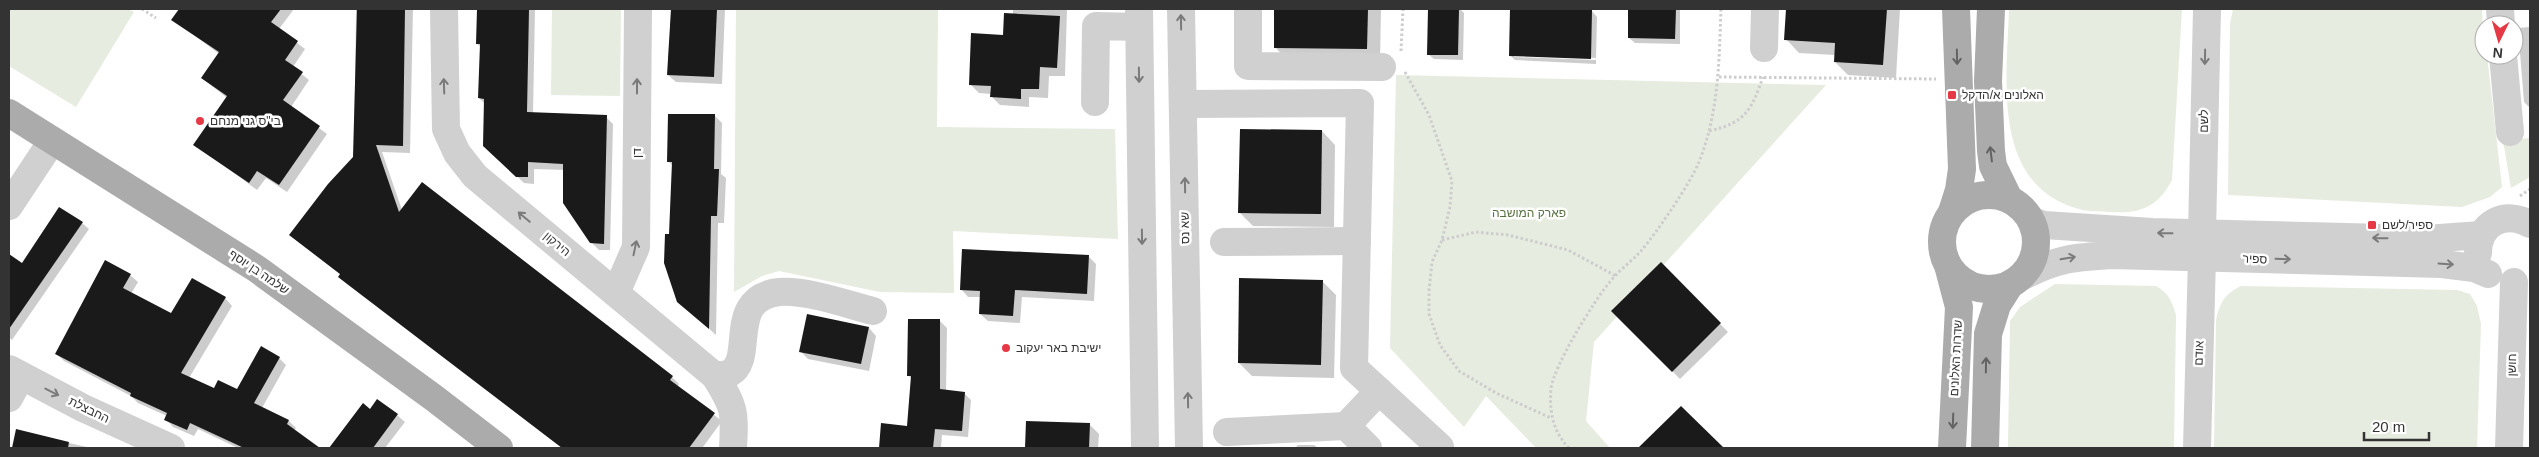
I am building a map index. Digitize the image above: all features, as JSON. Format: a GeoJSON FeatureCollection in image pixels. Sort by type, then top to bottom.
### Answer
{"type":"FeatureCollection","features":[{"type":"Feature","properties":{"kind":"main road"},"geometry":{"type":"LineString","coordinates":[[1956,9],[1957,79],[1962,169],[1959,190],[1952,212],[1944,225],[1941,240],[1943,255],[1949,269],[1958,278],[1976,288],[1996,289],[2016,281]]}},
{"type":"Feature","properties":{"kind":"main road"},"geometry":{"type":"LineString","coordinates":[[1991,9],[1988,81],[1991,151],[1993,166],[2009,199]]}},
{"type":"Feature","properties":{"kind":"main road","name":"שלמה בן יוסף"},"geometry":{"type":"LineString","coordinates":[[9,113],[257,269],[434,398],[498,448]]}},
{"type":"Feature","properties":{"kind":"main road"},"geometry":{"type":"LineString","coordinates":[[1952,212],[1964,202],[1978,196],[1994,195],[2009,199],[2022,208],[2032,221],[2036,235],[2036,250],[2032,264],[1997,305],[1988,334],[1985,448]]}},
{"type":"Feature","properties":{"kind":"main road","name":"שדרות האלונים"},"geometry":{"type":"LineString","coordinates":[[1949,269],[1959,307],[1952,448]]}},
{"type":"Feature","properties":{"kind":"street","name":"הירקון"},"geometry":{"type":"LineString","coordinates":[[444,9],[446,129],[457,153],[475,176],[715,376],[735,414],[734,448]]}},
{"type":"Feature","properties":{"kind":"street","name":"דן"},"geometry":{"type":"LineString","coordinates":[[616,293],[636,247],[638,9]]}},
{"type":"Feature","properties":{"kind":"street","name":"שא נס"},"geometry":{"type":"LineString","coordinates":[[1181,9],[1189,448]]}},
{"type":"Feature","properties":{"kind":"street"},"geometry":{"type":"LineString","coordinates":[[1248,9],[1248,66],[1396,63]]}},
{"type":"Feature","properties":{"kind":"street"},"geometry":{"type":"LineString","coordinates":[[1764,48],[1765,9]]}},
{"type":"Feature","properties":{"kind":"street","name":"לשם"},"geometry":{"type":"LineString","coordinates":[[2202,245],[2207,9]]}},
{"type":"Feature","properties":{"kind":"street"},"geometry":{"type":"LineString","coordinates":[[1095,102],[1096,26],[1139,18],[1145,448]]}},
{"type":"Feature","properties":{"kind":"street"},"geometry":{"type":"LineString","coordinates":[[2504,65],[2510,132]]}},
{"type":"Feature","properties":{"kind":"street"},"geometry":{"type":"LineString","coordinates":[[1184,104],[1360,103],[1354,368],[1440,448]]}},
{"type":"Feature","properties":{"kind":"street"},"geometry":{"type":"LineString","coordinates":[[9,206],[52,141]]}},
{"type":"Feature","properties":{"kind":"street"},"geometry":{"type":"LineString","coordinates":[[2488,274],[2478,256],[2481,235],[2486,228],[2502,218],[2527,219]]}},
{"type":"Feature","properties":{"kind":"street","name":"ספיר"},"geometry":{"type":"LineString","coordinates":[[2032,221],[2044,225],[2202,245],[2442,264],[2474,268],[2504,282],[2522,279]]}},
{"type":"Feature","properties":{"kind":"street","name":"ספיר"},"geometry":{"type":"LineString","coordinates":[[2016,281],[2050,262],[2068,258],[2202,245],[2426,239],[2481,235]]}},
{"type":"Feature","properties":{"kind":"street"},"geometry":{"type":"LineString","coordinates":[[1224,242],[1357,241]]}},
{"type":"Feature","properties":{"kind":"street","name":"אודם"},"geometry":{"type":"LineString","coordinates":[[2197,448],[2202,245]]}},
{"type":"Feature","properties":{"kind":"street","name":"חושן"},"geometry":{"type":"LineString","coordinates":[[2509,448],[2522,279]]}},
{"type":"Feature","properties":{"kind":"street"},"geometry":{"type":"LineString","coordinates":[[715,376],[730,373],[739,362],[745,317],[758,300],[777,292],[793,292],[873,311]]}},
{"type":"Feature","properties":{"kind":"street","name":"החבצלת"},"geometry":{"type":"LineString","coordinates":[[13,381],[83,408],[171,448]]}},
{"type":"Feature","properties":{"kind":"street"},"geometry":{"type":"LineString","coordinates":[[1227,432],[1346,426],[1379,391]]}},
{"type":"Feature","properties":{"kind":"street"},"geometry":{"type":"LineString","coordinates":[[1346,426],[1368,448]]}},
{"type":"Feature","properties":{"kind":"path"},"geometry":{"type":"LineString","coordinates":[[142,9],[156,18]]}},
{"type":"Feature","properties":{"kind":"path"},"geometry":{"type":"LineString","coordinates":[[1403,9],[1396,63],[1428,115],[1452,181],[1450,207],[1442,240],[1432,262],[1429,292],[1429,314],[1440,345],[1459,371],[1496,394],[1551,418]]}},
{"type":"Feature","properties":{"kind":"path"},"geometry":{"type":"LineString","coordinates":[[1569,448],[1561,440],[1551,418],[1551,387],[1567,349],[1590,309],[1616,276],[1642,250],[1698,163],[1714,116],[1719,77],[1721,9]]}},
{"type":"Feature","properties":{"kind":"path"},"geometry":{"type":"LineString","coordinates":[[1719,77],[1957,79]]}},
{"type":"Feature","properties":{"kind":"path"},"geometry":{"type":"LineString","coordinates":[[1709,131],[1730,126],[1743,118],[1754,102],[1763,77]]}},
{"type":"Feature","properties":{"kind":"path"},"geometry":{"type":"LineString","coordinates":[[1442,240],[1476,232],[1508,234],[1568,250],[1616,276]]}},
{"type":"Feature","properties":{"kind":"green space"},"geometry":{"type":"Polygon","coordinates":[[[9,9],[128,9],[134,12],[76,107],[9,66],[9,9]]]}},
{"type":"Feature","properties":{"kind":"green space"},"geometry":{"type":"Polygon","coordinates":[[[552,9],[621,9],[620,96],[551,95],[552,9]]]}},
{"type":"Feature","properties":{"kind":"green space"},"geometry":{"type":"Polygon","coordinates":[[[736,9],[938,9],[937,127],[1115,129],[1118,239],[953,231],[954,293],[880,292],[779,271],[762,276],[734,292],[736,9]]]}},
{"type":"Feature","properties":{"kind":"green space"},"geometry":{"type":"Polygon","coordinates":[[[2009,9],[2182,9],[2172,180],[2161,197],[2154,203],[2130,212],[2086,211],[2053,198],[2032,179],[2018,156],[2010,128],[2007,98],[2009,9]]]}},
{"type":"Feature","properties":{"kind":"green space"},"geometry":{"type":"Polygon","coordinates":[[[2233,9],[2482,9],[2482,15],[2474,15],[2474,65],[2488,65],[2502,187],[2490,197],[2462,207],[2228,195],[2230,24],[2233,9]]]}},
{"type":"Feature","properties":{"kind":"green space","name":"פארק המושבה"},"geometry":{"type":"Polygon","coordinates":[[[1396,75],[1826,85],[1594,342],[1586,421],[1610,448],[1536,448],[1486,396],[1464,427],[1390,348],[1396,75]]]}},
{"type":"Feature","properties":{"kind":"green space"},"geometry":{"type":"Polygon","coordinates":[[[2530,138],[2530,177],[2511,188],[2503,140],[2530,138]]]}},
{"type":"Feature","properties":{"kind":"green space"},"geometry":{"type":"Polygon","coordinates":[[[2055,284],[2156,286],[2167,295],[2176,315],[2174,448],[2008,448],[2010,321],[2020,307],[2055,284]]]}},
{"type":"Feature","properties":{"kind":"green space"},"geometry":{"type":"Polygon","coordinates":[[[2241,286],[2457,290],[2470,294],[2477,306],[2481,324],[2477,448],[2214,448],[2216,320],[2224,299],[2241,286]]]}},
{"type":"Feature","properties":{"kind":"building"},"geometry":{"type":"Polygon","coordinates":[[[179,9],[281,9],[271,22],[298,41],[285,60],[303,72],[283,100],[320,126],[279,185],[257,171],[249,183],[193,145],[227,96],[201,78],[219,52],[171,20],[179,9]]]}},
{"type":"Feature","properties":{"kind":"building"},"geometry":{"type":"Polygon","coordinates":[[[357,9],[405,9],[403,146],[376,145],[399,212],[422,182],[673,376],[670,380],[715,413],[689,448],[562,448],[338,277],[340,274],[289,235],[328,184],[353,157],[357,9]]]}},
{"type":"Feature","properties":{"kind":"building"},"geometry":{"type":"Polygon","coordinates":[[[477,9],[529,9],[527,112],[607,115],[604,244],[590,243],[563,203],[563,164],[528,162],[528,177],[516,177],[483,146],[484,99],[478,98],[480,44],[476,44],[477,9]]]}},
{"type":"Feature","properties":{"kind":"building"},"geometry":{"type":"Polygon","coordinates":[[[671,9],[717,9],[714,77],[667,75],[671,9]]]}},
{"type":"Feature","properties":{"kind":"building"},"geometry":{"type":"Polygon","coordinates":[[[1274,9],[1368,9],[1367,49],[1274,48],[1274,9]]]}},
{"type":"Feature","properties":{"kind":"building"},"geometry":{"type":"Polygon","coordinates":[[[1428,9],[1459,9],[1458,55],[1427,55],[1428,9]]]}},
{"type":"Feature","properties":{"kind":"building"},"geometry":{"type":"Polygon","coordinates":[[[1510,9],[1592,10],[1591,59],[1509,56],[1510,9]]]}},
{"type":"Feature","properties":{"kind":"building"},"geometry":{"type":"Polygon","coordinates":[[[1628,9],[1676,9],[1675,39],[1628,38],[1628,9]]]}},
{"type":"Feature","properties":{"kind":"building"},"geometry":{"type":"Polygon","coordinates":[[[1786,9],[1887,9],[1883,65],[1834,62],[1835,43],[1784,40],[1786,9]]]}},
{"type":"Feature","properties":{"kind":"building"},"geometry":{"type":"Polygon","coordinates":[[[1004,13],[1060,16],[1057,68],[1040,67],[1039,89],[1021,89],[1021,99],[990,97],[991,86],[969,85],[971,33],[1003,35],[1004,13]]]}},
{"type":"Feature","properties":{"kind":"building"},"geometry":{"type":"Polygon","coordinates":[[[668,114],[715,114],[714,169],[719,169],[717,216],[711,216],[709,329],[677,302],[664,263],[665,234],[669,234],[672,162],[667,162],[668,114]]]}},
{"type":"Feature","properties":{"kind":"building"},"geometry":{"type":"Polygon","coordinates":[[[1240,129],[1322,130],[1321,214],[1238,213],[1240,129]]]}},
{"type":"Feature","properties":{"kind":"building"},"geometry":{"type":"Polygon","coordinates":[[[59,207],[83,222],[9,329],[9,254],[22,263],[59,207]]]}},
{"type":"Feature","properties":{"kind":"building"},"geometry":{"type":"Polygon","coordinates":[[[962,249],[1089,255],[1087,294],[1015,290],[1013,316],[979,314],[980,291],[960,290],[962,249]]]}},
{"type":"Feature","properties":{"kind":"building"},"geometry":{"type":"Polygon","coordinates":[[[105,260],[131,274],[123,288],[171,313],[192,278],[226,297],[181,373],[214,388],[218,380],[237,389],[261,346],[280,357],[254,403],[289,420],[287,424],[320,448],[244,448],[190,423],[187,430],[164,420],[167,413],[130,396],[131,393],[55,354],[105,260]]]}},
{"type":"Feature","properties":{"kind":"building"},"geometry":{"type":"Polygon","coordinates":[[[1661,262],[1721,323],[1672,372],[1611,311],[1661,262]]]}},
{"type":"Feature","properties":{"kind":"building"},"geometry":{"type":"Polygon","coordinates":[[[1239,278],[1323,280],[1321,365],[1238,363],[1239,278]]]}},
{"type":"Feature","properties":{"kind":"building"},"geometry":{"type":"Polygon","coordinates":[[[807,314],[869,327],[861,364],[799,352],[807,314]]]}},
{"type":"Feature","properties":{"kind":"building"},"geometry":{"type":"Polygon","coordinates":[[[908,319],[940,319],[940,389],[965,392],[962,431],[935,429],[933,448],[879,448],[881,423],[907,426],[911,376],[907,376],[908,319]]]}},
{"type":"Feature","properties":{"kind":"building"},"geometry":{"type":"Polygon","coordinates":[[[377,399],[398,414],[373,448],[329,448],[363,403],[370,409],[377,399]]]}},
{"type":"Feature","properties":{"kind":"building"},"geometry":{"type":"Polygon","coordinates":[[[1681,406],[1724,448],[1638,448],[1681,406]]]}},
{"type":"Feature","properties":{"kind":"building"},"geometry":{"type":"Polygon","coordinates":[[[1026,421],[1090,423],[1089,448],[1025,448],[1026,421]]]}},
{"type":"Feature","properties":{"kind":"building"},"geometry":{"type":"Polygon","coordinates":[[[16,429],[69,442],[68,448],[12,448],[16,429]]]}},
{"type":"Feature","properties":{"kind":"place","name":"האלונים א/הדקל"},"geometry":{"type":"Point","coordinates":[1952,95]}},
{"type":"Feature","properties":{"kind":"place","name":"בי\"ס גני מנחם"},"geometry":{"type":"Point","coordinates":[200,121]}},
{"type":"Feature","properties":{"kind":"place","name":"ספיר/לשם"},"geometry":{"type":"Point","coordinates":[2372,225]}},
{"type":"Feature","properties":{"kind":"place","name":"ישיבת באר יעקוב"},"geometry":{"type":"Point","coordinates":[1006,348]}}]}
